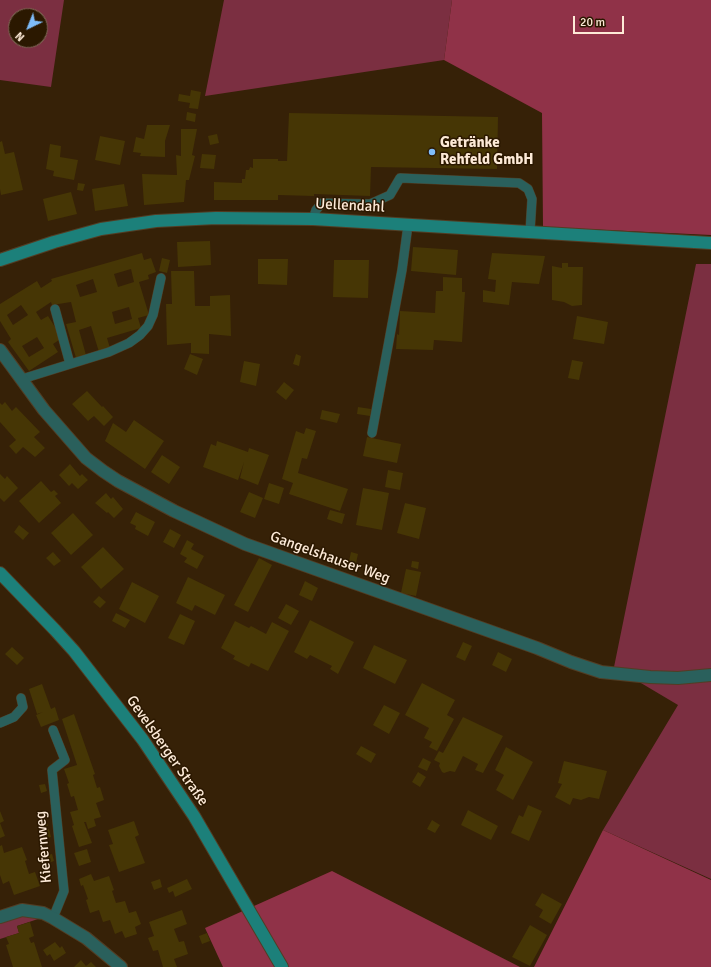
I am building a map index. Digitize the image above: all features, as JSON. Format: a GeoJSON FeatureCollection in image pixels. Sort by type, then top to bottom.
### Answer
{"type":"FeatureCollection","features":[{"type":"Feature","properties":{"kind":"main road","name":"Uellendahl"},"geometry":{"type":"LineString","coordinates":[[0,260],[54,242],[100,229],[156,221],[216,218],[313,220],[707,243]]}},
{"type":"Feature","properties":{"kind":"main road","name":"Gevelsberger Straße"},"geometry":{"type":"LineString","coordinates":[[0,573],[74,651],[143,740],[194,816],[282,967]]}},
{"type":"Feature","properties":{"kind":"street","name":"Gangelshauser Weg"},"geometry":{"type":"LineString","coordinates":[[0,350],[44,410],[86,458],[103,471],[174,511],[246,544],[601,672],[678,678],[711,675]]}},
{"type":"Feature","properties":{"kind":"street"},"geometry":{"type":"LineString","coordinates":[[0,917],[22,910],[43,913],[86,938],[121,967]]}},
{"type":"Feature","properties":{"kind":"lane"},"geometry":{"type":"LineString","coordinates":[[313,220],[316,210],[322,203],[370,204],[390,195],[400,178],[519,184],[528,189],[532,199],[530,232]]}},
{"type":"Feature","properties":{"kind":"lane"},"geometry":{"type":"LineString","coordinates":[[372,433],[402,270],[408,225]]}},
{"type":"Feature","properties":{"kind":"lane"},"geometry":{"type":"LineString","coordinates":[[22,379],[109,352],[129,343],[140,335],[148,326],[153,315],[161,278]]}},
{"type":"Feature","properties":{"kind":"lane"},"geometry":{"type":"LineString","coordinates":[[55,308],[70,364]]}},
{"type":"Feature","properties":{"kind":"lane"},"geometry":{"type":"LineString","coordinates":[[0,723],[14,717],[23,707],[21,698]]}},
{"type":"Feature","properties":{"kind":"lane","name":"Kiefernweg"},"geometry":{"type":"LineString","coordinates":[[53,730],[65,760],[52,770],[64,891],[53,918]]}},
{"type":"Feature","properties":{"kind":"shaded area"},"geometry":{"type":"Polygon","coordinates":[[[0,0],[64,0],[51,87],[0,80],[0,0]]]}},
{"type":"Feature","properties":{"kind":"shaded area"},"geometry":{"type":"Polygon","coordinates":[[[224,0],[452,0],[444,60],[205,96],[224,0]]]}},
{"type":"Feature","properties":{"kind":"shaded area"},"geometry":{"type":"Polygon","coordinates":[[[452,0],[711,0],[711,235],[543,227],[542,113],[444,60],[452,0]]]}},
{"type":"Feature","properties":{"kind":"shaded area"},"geometry":{"type":"Polygon","coordinates":[[[696,264],[711,264],[711,879],[603,830],[678,705],[614,667],[696,264]]]}},
{"type":"Feature","properties":{"kind":"shaded area"},"geometry":{"type":"Polygon","coordinates":[[[603,830],[711,880],[711,967],[534,967],[603,830]]]}},
{"type":"Feature","properties":{"kind":"shaded area"},"geometry":{"type":"Polygon","coordinates":[[[332,871],[520,967],[223,967],[205,928],[332,871]]]}},
{"type":"Feature","properties":{"kind":"shaded area"},"geometry":{"type":"Polygon","coordinates":[[[20,915],[41,918],[17,926],[19,933],[0,939],[0,921],[20,915]]]}},
{"type":"Feature","properties":{"kind":"building"},"geometry":{"type":"Polygon","coordinates":[[[191,90],[201,92],[198,109],[189,108],[190,103],[178,101],[179,94],[190,96],[191,90]]]}},
{"type":"Feature","properties":{"kind":"building"},"geometry":{"type":"Polygon","coordinates":[[[187,112],[196,114],[195,122],[186,120],[187,112]]]}},
{"type":"Feature","properties":{"kind":"building"},"geometry":{"type":"Polygon","coordinates":[[[289,113],[498,117],[497,169],[371,167],[370,196],[314,194],[314,196],[278,195],[278,200],[214,200],[214,182],[242,183],[242,179],[245,179],[246,170],[249,170],[250,167],[253,168],[253,159],[278,159],[278,161],[287,161],[289,113]]]}},
{"type":"Feature","properties":{"kind":"building"},"geometry":{"type":"Polygon","coordinates":[[[147,125],[170,125],[165,141],[165,157],[140,156],[141,153],[133,152],[136,137],[144,139],[147,125]]]}},
{"type":"Feature","properties":{"kind":"building"},"geometry":{"type":"Polygon","coordinates":[[[181,129],[197,129],[192,155],[195,156],[189,180],[186,180],[184,202],[144,205],[142,174],[177,175],[176,155],[181,156],[181,129]]]}},
{"type":"Feature","properties":{"kind":"building"},"geometry":{"type":"Polygon","coordinates":[[[217,134],[219,143],[210,145],[208,136],[217,134]]]}},
{"type":"Feature","properties":{"kind":"building"},"geometry":{"type":"Polygon","coordinates":[[[100,136],[125,141],[120,165],[95,160],[100,136]]]}},
{"type":"Feature","properties":{"kind":"building"},"geometry":{"type":"Polygon","coordinates":[[[2,141],[5,154],[14,152],[23,190],[1,195],[0,142],[2,141]]]}},
{"type":"Feature","properties":{"kind":"building"},"geometry":{"type":"Polygon","coordinates":[[[50,144],[61,146],[60,157],[78,160],[74,180],[53,176],[54,171],[46,169],[50,144]]]}},
{"type":"Feature","properties":{"kind":"building"},"geometry":{"type":"Polygon","coordinates":[[[202,154],[216,155],[214,169],[200,168],[202,154]]]}},
{"type":"Feature","properties":{"kind":"building"},"geometry":{"type":"Polygon","coordinates":[[[78,183],[85,184],[83,191],[77,190],[78,183]]]}},
{"type":"Feature","properties":{"kind":"building"},"geometry":{"type":"Polygon","coordinates":[[[124,184],[128,206],[95,211],[92,189],[124,184]]]}},
{"type":"Feature","properties":{"kind":"building"},"geometry":{"type":"Polygon","coordinates":[[[71,192],[77,214],[48,221],[43,199],[71,192]]]}},
{"type":"Feature","properties":{"kind":"building"},"geometry":{"type":"Polygon","coordinates":[[[210,241],[211,265],[178,267],[177,242],[210,241]]]}},
{"type":"Feature","properties":{"kind":"building"},"geometry":{"type":"Polygon","coordinates":[[[413,247],[458,250],[456,275],[411,271],[413,247]]]}},
{"type":"Feature","properties":{"kind":"building"},"geometry":{"type":"Polygon","coordinates":[[[142,253],[144,260],[151,258],[156,272],[148,275],[149,279],[139,282],[149,315],[138,318],[141,328],[107,338],[110,348],[99,352],[91,326],[79,330],[86,355],[76,358],[66,324],[76,322],[71,302],[52,305],[51,302],[36,312],[41,320],[48,316],[62,338],[53,344],[58,352],[29,371],[8,342],[11,339],[0,321],[0,304],[37,281],[41,288],[52,281],[51,279],[142,253]],[[131,269],[114,274],[118,287],[134,282],[131,269]],[[93,279],[76,285],[80,297],[97,292],[93,279]],[[21,305],[7,315],[13,325],[28,315],[21,305]],[[129,307],[112,312],[115,324],[132,319],[129,307]],[[37,337],[22,346],[29,357],[44,348],[37,337]]]}},
{"type":"Feature","properties":{"kind":"building"},"geometry":{"type":"Polygon","coordinates":[[[492,253],[545,256],[539,284],[512,282],[509,305],[483,302],[483,290],[495,292],[496,280],[488,279],[492,253]]]}},
{"type":"Feature","properties":{"kind":"building"},"geometry":{"type":"Polygon","coordinates":[[[162,258],[170,260],[167,273],[159,271],[162,258]]]}},
{"type":"Feature","properties":{"kind":"building"},"geometry":{"type":"Polygon","coordinates":[[[258,259],[288,259],[287,285],[258,284],[258,259]]]}},
{"type":"Feature","properties":{"kind":"building"},"geometry":{"type":"Polygon","coordinates":[[[334,260],[369,260],[368,298],[333,297],[334,260]]]}},
{"type":"Feature","properties":{"kind":"building"},"geometry":{"type":"Polygon","coordinates":[[[562,263],[568,263],[568,267],[583,267],[582,305],[572,306],[564,302],[552,300],[552,266],[562,268],[562,263]]]}},
{"type":"Feature","properties":{"kind":"building"},"geometry":{"type":"Polygon","coordinates":[[[171,271],[194,271],[195,306],[210,306],[210,296],[230,295],[231,336],[209,334],[209,354],[191,353],[191,343],[167,345],[166,304],[172,304],[171,271]]]}},
{"type":"Feature","properties":{"kind":"building"},"geometry":{"type":"Polygon","coordinates":[[[443,277],[462,278],[462,292],[465,292],[462,342],[434,340],[433,350],[396,349],[397,334],[399,335],[400,311],[435,313],[436,291],[443,291],[443,277]]]}},
{"type":"Feature","properties":{"kind":"building"},"geometry":{"type":"Polygon","coordinates":[[[577,316],[608,322],[604,344],[573,339],[577,316]]]}},
{"type":"Feature","properties":{"kind":"building"},"geometry":{"type":"Polygon","coordinates":[[[190,354],[203,359],[197,375],[184,369],[190,354]]]}},
{"type":"Feature","properties":{"kind":"building"},"geometry":{"type":"Polygon","coordinates":[[[296,354],[301,356],[299,366],[293,364],[296,354]]]}},
{"type":"Feature","properties":{"kind":"building"},"geometry":{"type":"Polygon","coordinates":[[[572,360],[583,362],[579,380],[568,378],[572,360]]]}},
{"type":"Feature","properties":{"kind":"building"},"geometry":{"type":"Polygon","coordinates":[[[244,361],[260,364],[256,386],[240,382],[244,361]]]}},
{"type":"Feature","properties":{"kind":"building"},"geometry":{"type":"Polygon","coordinates":[[[284,382],[294,390],[286,400],[276,392],[284,382]]]}},
{"type":"Feature","properties":{"kind":"building"},"geometry":{"type":"Polygon","coordinates":[[[87,391],[113,417],[104,426],[94,416],[88,421],[72,404],[87,391]]]}},
{"type":"Feature","properties":{"kind":"building"},"geometry":{"type":"Polygon","coordinates":[[[5,402],[12,411],[16,407],[40,432],[34,437],[45,448],[35,457],[23,447],[16,454],[9,446],[16,440],[0,422],[0,403],[2,405],[5,402]]]}},
{"type":"Feature","properties":{"kind":"building"},"geometry":{"type":"Polygon","coordinates":[[[358,407],[371,409],[370,416],[357,414],[358,407]]]}},
{"type":"Feature","properties":{"kind":"building"},"geometry":{"type":"Polygon","coordinates":[[[322,410],[340,414],[337,423],[320,419],[322,410]]]}},
{"type":"Feature","properties":{"kind":"building"},"geometry":{"type":"Polygon","coordinates":[[[134,420],[164,441],[145,469],[105,441],[113,423],[126,432],[134,420]]]}},
{"type":"Feature","properties":{"kind":"building"},"geometry":{"type":"Polygon","coordinates":[[[306,428],[316,431],[307,459],[302,458],[298,473],[348,489],[340,511],[289,494],[293,483],[282,479],[296,431],[304,434],[306,428]]]}},
{"type":"Feature","properties":{"kind":"building"},"geometry":{"type":"Polygon","coordinates":[[[367,437],[401,444],[397,463],[363,456],[367,437]]]}},
{"type":"Feature","properties":{"kind":"building"},"geometry":{"type":"Polygon","coordinates":[[[217,441],[248,452],[249,448],[269,455],[258,485],[240,478],[244,462],[238,480],[203,467],[211,444],[216,446],[217,441]]]}},
{"type":"Feature","properties":{"kind":"building"},"geometry":{"type":"Polygon","coordinates":[[[162,455],[180,467],[169,484],[151,472],[162,455]]]}},
{"type":"Feature","properties":{"kind":"building"},"geometry":{"type":"Polygon","coordinates":[[[70,464],[80,476],[82,474],[88,480],[78,489],[72,483],[69,486],[59,475],[70,464]]]}},
{"type":"Feature","properties":{"kind":"building"},"geometry":{"type":"Polygon","coordinates":[[[388,470],[403,473],[400,490],[385,487],[388,470]]]}},
{"type":"Feature","properties":{"kind":"building"},"geometry":{"type":"Polygon","coordinates":[[[0,474],[5,479],[7,476],[18,488],[4,502],[0,498],[0,474]]]}},
{"type":"Feature","properties":{"kind":"building"},"geometry":{"type":"Polygon","coordinates":[[[41,481],[51,492],[54,490],[58,494],[55,496],[61,503],[39,523],[19,501],[41,481]]]}},
{"type":"Feature","properties":{"kind":"building"},"geometry":{"type":"Polygon","coordinates":[[[269,483],[284,488],[279,504],[264,499],[269,483]]]}},
{"type":"Feature","properties":{"kind":"building"},"geometry":{"type":"Polygon","coordinates":[[[363,488],[389,493],[382,530],[356,525],[363,488]]]}},
{"type":"Feature","properties":{"kind":"building"},"geometry":{"type":"Polygon","coordinates":[[[249,492],[263,498],[255,518],[240,512],[249,492]]]}},
{"type":"Feature","properties":{"kind":"building"},"geometry":{"type":"Polygon","coordinates":[[[106,493],[111,499],[113,497],[123,509],[114,518],[95,503],[106,493]]]}},
{"type":"Feature","properties":{"kind":"building"},"geometry":{"type":"Polygon","coordinates":[[[405,503],[426,508],[419,539],[397,533],[405,503]]]}},
{"type":"Feature","properties":{"kind":"building"},"geometry":{"type":"Polygon","coordinates":[[[330,510],[345,514],[342,524],[327,519],[330,510]]]}},
{"type":"Feature","properties":{"kind":"building"},"geometry":{"type":"Polygon","coordinates":[[[136,512],[155,522],[148,536],[135,529],[136,526],[130,523],[136,512]]]}},
{"type":"Feature","properties":{"kind":"building"},"geometry":{"type":"Polygon","coordinates":[[[73,513],[93,535],[71,555],[51,533],[73,513]]]}},
{"type":"Feature","properties":{"kind":"building"},"geometry":{"type":"Polygon","coordinates":[[[19,525],[29,533],[23,540],[14,532],[19,525]]]}},
{"type":"Feature","properties":{"kind":"building"},"geometry":{"type":"Polygon","coordinates":[[[170,529],[181,535],[174,548],[163,542],[170,529]]]}},
{"type":"Feature","properties":{"kind":"building"},"geometry":{"type":"Polygon","coordinates":[[[187,540],[194,544],[191,549],[204,556],[197,569],[184,562],[187,558],[180,554],[187,540]]]}},
{"type":"Feature","properties":{"kind":"building"},"geometry":{"type":"Polygon","coordinates":[[[103,547],[124,569],[101,589],[81,567],[103,547]]]}},
{"type":"Feature","properties":{"kind":"building"},"geometry":{"type":"Polygon","coordinates":[[[53,552],[61,561],[54,566],[46,558],[53,552]]]}},
{"type":"Feature","properties":{"kind":"building"},"geometry":{"type":"Polygon","coordinates":[[[351,552],[358,554],[355,568],[348,566],[351,552]]]}},
{"type":"Feature","properties":{"kind":"building"},"geometry":{"type":"Polygon","coordinates":[[[259,558],[272,565],[248,612],[234,605],[259,558]]]}},
{"type":"Feature","properties":{"kind":"building"},"geometry":{"type":"Polygon","coordinates":[[[412,561],[419,562],[418,569],[411,567],[412,561]]]}},
{"type":"Feature","properties":{"kind":"building"},"geometry":{"type":"Polygon","coordinates":[[[406,569],[421,572],[416,596],[401,593],[406,569]]]}},
{"type":"Feature","properties":{"kind":"building"},"geometry":{"type":"Polygon","coordinates":[[[188,577],[225,595],[215,615],[195,605],[192,611],[176,603],[188,577]]]}},
{"type":"Feature","properties":{"kind":"building"},"geometry":{"type":"Polygon","coordinates":[[[305,581],[318,588],[312,601],[299,595],[305,581]]]}},
{"type":"Feature","properties":{"kind":"building"},"geometry":{"type":"Polygon","coordinates":[[[132,582],[159,596],[145,623],[119,609],[132,582]]]}},
{"type":"Feature","properties":{"kind":"building"},"geometry":{"type":"Polygon","coordinates":[[[99,596],[106,602],[100,608],[93,602],[99,596]]]}},
{"type":"Feature","properties":{"kind":"building"},"geometry":{"type":"Polygon","coordinates":[[[286,604],[299,611],[291,625],[278,618],[286,604]]]}},
{"type":"Feature","properties":{"kind":"building"},"geometry":{"type":"Polygon","coordinates":[[[116,613],[130,620],[125,628],[112,621],[116,613]]]}},
{"type":"Feature","properties":{"kind":"building"},"geometry":{"type":"Polygon","coordinates":[[[180,614],[195,621],[184,645],[168,638],[180,614]]]}},
{"type":"Feature","properties":{"kind":"building"},"geometry":{"type":"Polygon","coordinates":[[[310,620],[354,642],[338,674],[330,669],[332,666],[310,655],[307,659],[294,652],[310,620]]]}},
{"type":"Feature","properties":{"kind":"building"},"geometry":{"type":"Polygon","coordinates":[[[235,621],[249,628],[251,626],[266,634],[272,622],[289,631],[268,671],[251,663],[249,667],[233,659],[235,656],[221,648],[235,621]]]}},
{"type":"Feature","properties":{"kind":"building"},"geometry":{"type":"Polygon","coordinates":[[[463,642],[472,646],[465,661],[456,657],[463,642]]]}},
{"type":"Feature","properties":{"kind":"building"},"geometry":{"type":"Polygon","coordinates":[[[374,645],[407,660],[395,684],[363,668],[374,645]]]}},
{"type":"Feature","properties":{"kind":"building"},"geometry":{"type":"Polygon","coordinates":[[[12,647],[24,658],[17,665],[5,654],[12,647]]]}},
{"type":"Feature","properties":{"kind":"building"},"geometry":{"type":"Polygon","coordinates":[[[498,652],[512,659],[506,672],[492,665],[498,652]]]}},
{"type":"Feature","properties":{"kind":"building"},"geometry":{"type":"Polygon","coordinates":[[[422,683],[455,700],[447,715],[454,719],[437,751],[429,747],[432,742],[424,738],[429,728],[405,715],[422,683]]]}},
{"type":"Feature","properties":{"kind":"building"},"geometry":{"type":"Polygon","coordinates":[[[42,684],[51,709],[55,707],[59,720],[41,727],[36,715],[43,712],[37,714],[29,689],[42,684]]]}},
{"type":"Feature","properties":{"kind":"building"},"geometry":{"type":"Polygon","coordinates":[[[384,705],[400,713],[389,734],[373,725],[384,705]]]}},
{"type":"Feature","properties":{"kind":"building"},"geometry":{"type":"Polygon","coordinates":[[[74,714],[95,774],[93,775],[97,788],[100,787],[104,800],[96,803],[101,817],[94,819],[96,826],[88,829],[86,822],[84,822],[92,843],[79,847],[72,826],[74,825],[70,812],[78,810],[74,796],[71,797],[67,784],[69,783],[64,769],[77,765],[62,719],[74,714]]]}},
{"type":"Feature","properties":{"kind":"building"},"geometry":{"type":"Polygon","coordinates":[[[463,717],[503,736],[483,773],[475,770],[478,764],[463,756],[455,772],[442,772],[439,766],[440,763],[434,760],[439,751],[443,753],[463,717]]]}},
{"type":"Feature","properties":{"kind":"building"},"geometry":{"type":"Polygon","coordinates":[[[361,746],[376,754],[371,763],[356,754],[361,746]]]}},
{"type":"Feature","properties":{"kind":"building"},"geometry":{"type":"Polygon","coordinates":[[[506,747],[533,762],[513,800],[496,790],[504,775],[495,770],[506,747]]]}},
{"type":"Feature","properties":{"kind":"building"},"geometry":{"type":"Polygon","coordinates":[[[423,758],[431,762],[427,771],[418,767],[423,758]]]}},
{"type":"Feature","properties":{"kind":"building"},"geometry":{"type":"Polygon","coordinates":[[[564,761],[607,771],[599,799],[589,797],[581,800],[573,798],[570,805],[555,797],[562,784],[558,783],[564,761]]]}},
{"type":"Feature","properties":{"kind":"building"},"geometry":{"type":"Polygon","coordinates":[[[418,772],[426,777],[420,787],[412,782],[418,772]]]}},
{"type":"Feature","properties":{"kind":"building"},"geometry":{"type":"Polygon","coordinates":[[[45,784],[47,791],[41,793],[39,785],[45,784]]]}},
{"type":"Feature","properties":{"kind":"building"},"geometry":{"type":"Polygon","coordinates":[[[528,805],[542,811],[529,841],[511,833],[519,815],[523,817],[528,805]]]}},
{"type":"Feature","properties":{"kind":"building"},"geometry":{"type":"Polygon","coordinates":[[[468,810],[498,826],[491,840],[461,825],[468,810]]]}},
{"type":"Feature","properties":{"kind":"building"},"geometry":{"type":"Polygon","coordinates":[[[0,811],[4,821],[0,823],[0,811]]]}},
{"type":"Feature","properties":{"kind":"building"},"geometry":{"type":"Polygon","coordinates":[[[46,819],[48,826],[41,827],[39,821],[46,819]]]}},
{"type":"Feature","properties":{"kind":"building"},"geometry":{"type":"Polygon","coordinates":[[[432,820],[440,825],[435,833],[427,829],[432,820]]]}},
{"type":"Feature","properties":{"kind":"building"},"geometry":{"type":"Polygon","coordinates":[[[134,821],[139,835],[135,837],[145,863],[119,872],[109,845],[113,844],[108,830],[134,821]]]}},
{"type":"Feature","properties":{"kind":"building"},"geometry":{"type":"Polygon","coordinates":[[[0,823],[5,836],[0,838],[0,823]]]}},
{"type":"Feature","properties":{"kind":"building"},"geometry":{"type":"Polygon","coordinates":[[[49,829],[51,837],[45,839],[43,831],[49,829]]]}},
{"type":"Feature","properties":{"kind":"building"},"geometry":{"type":"Polygon","coordinates":[[[2,845],[4,853],[22,847],[27,860],[25,861],[29,874],[35,872],[40,886],[14,895],[9,881],[3,884],[0,875],[0,846],[2,845]]]}},
{"type":"Feature","properties":{"kind":"building"},"geometry":{"type":"Polygon","coordinates":[[[87,849],[91,862],[79,866],[74,853],[87,849]]]}},
{"type":"Feature","properties":{"kind":"building"},"geometry":{"type":"Polygon","coordinates":[[[52,854],[54,861],[48,863],[46,855],[52,854]]]}},
{"type":"Feature","properties":{"kind":"building"},"geometry":{"type":"Polygon","coordinates":[[[91,874],[94,881],[109,876],[114,890],[112,891],[116,903],[125,901],[129,913],[136,911],[141,924],[135,927],[137,934],[125,938],[122,931],[115,934],[110,920],[103,922],[99,910],[90,913],[86,900],[88,899],[79,879],[91,874]]]}},
{"type":"Feature","properties":{"kind":"building"},"geometry":{"type":"Polygon","coordinates":[[[160,879],[162,887],[154,890],[151,882],[160,879]]]}},
{"type":"Feature","properties":{"kind":"building"},"geometry":{"type":"Polygon","coordinates":[[[187,879],[192,889],[175,897],[173,891],[169,893],[167,888],[187,879]]]}},
{"type":"Feature","properties":{"kind":"building"},"geometry":{"type":"Polygon","coordinates":[[[542,893],[562,904],[551,924],[539,917],[543,910],[535,905],[542,893]]]}},
{"type":"Feature","properties":{"kind":"building"},"geometry":{"type":"Polygon","coordinates":[[[182,910],[187,924],[174,929],[179,942],[184,941],[188,954],[174,959],[177,967],[163,967],[158,950],[153,951],[148,938],[154,936],[149,922],[182,910]]]}},
{"type":"Feature","properties":{"kind":"building"},"geometry":{"type":"Polygon","coordinates":[[[30,922],[34,936],[29,938],[31,943],[34,942],[42,967],[13,967],[6,945],[9,944],[6,937],[19,933],[17,926],[30,922]]]}},
{"type":"Feature","properties":{"kind":"building"},"geometry":{"type":"Polygon","coordinates":[[[530,925],[547,935],[530,966],[512,957],[530,925]]]}},
{"type":"Feature","properties":{"kind":"building"},"geometry":{"type":"Polygon","coordinates":[[[207,933],[210,941],[202,944],[199,936],[207,933]]]}},
{"type":"Feature","properties":{"kind":"building"},"geometry":{"type":"Polygon","coordinates":[[[55,942],[60,948],[62,946],[66,953],[54,961],[50,954],[47,956],[43,950],[55,942]]]}},
{"type":"Feature","properties":{"kind":"building"},"geometry":{"type":"Polygon","coordinates":[[[81,960],[86,966],[91,962],[96,967],[74,967],[81,960]]]}},
{"type":"Feature","properties":{"kind":"place","name":"Getränke Rehfeld GmbH"},"geometry":{"type":"Point","coordinates":[432,152]}}]}
